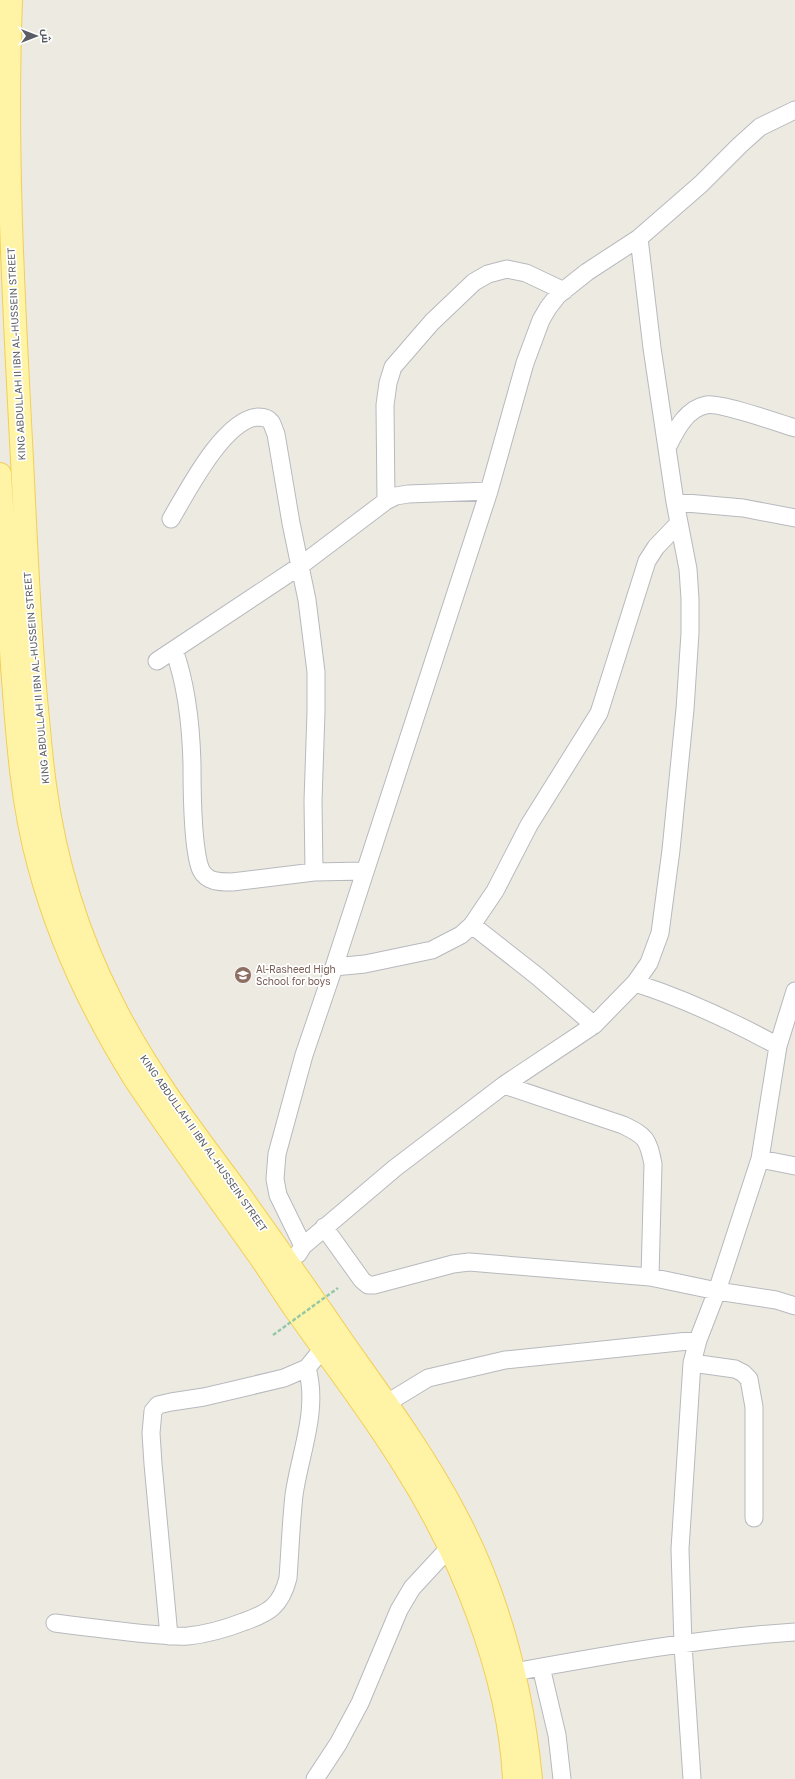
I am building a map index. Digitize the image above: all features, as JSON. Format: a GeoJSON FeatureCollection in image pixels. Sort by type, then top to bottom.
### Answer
{"type":"FeatureCollection","features":[{"type":"Feature","properties":{"kind":"main road","name":"KING ABDULLAH II IBN AL-HUSSEIN STREET"},"geometry":{"type":"LineString","coordinates":[[11,0],[5,226],[22,653],[23,788],[33,840],[47,895],[74,966],[112,1042],[134,1078],[292,1304],[324,1347],[403,1464],[426,1502],[449,1548],[478,1615],[499,1686],[507,1725],[514,1779]]}},
{"type":"Feature","properties":{"kind":"main road","name":"KING ABDULLAH II IBN AL-HUSSEIN STREET"},"geometry":{"type":"LineString","coordinates":[[0,474],[22,653],[45,789],[53,832],[77,922],[112,1004],[140,1054],[187,1123],[387,1403],[435,1479],[461,1526],[482,1570],[500,1618],[522,1707],[531,1779]]}},
{"type":"Feature","properties":{"kind":"street"},"geometry":{"type":"LineString","coordinates":[[303,1246],[278,1195],[275,1179],[277,1154],[304,1055],[489,491],[525,363],[540,320],[548,308],[564,291],[587,272],[639,238],[701,184],[760,127],[795,110]]}},
{"type":"Feature","properties":{"kind":"street"},"geometry":{"type":"LineString","coordinates":[[289,1264],[301,1251],[303,1246],[394,1168],[504,1085],[594,1025],[635,983],[649,963],[660,933],[672,842],[690,633],[690,599],[688,569],[675,502],[668,446],[652,348],[639,238]]}},
{"type":"Feature","properties":{"kind":"street"},"geometry":{"type":"LineString","coordinates":[[386,501],[385,404],[388,382],[393,367],[437,317],[474,282],[488,274],[507,269],[526,273],[564,291]]}},
{"type":"Feature","properties":{"kind":"street"},"geometry":{"type":"LineString","coordinates":[[668,446],[677,428],[687,415],[698,408],[707,405],[731,409],[795,428]]}},
{"type":"Feature","properties":{"kind":"street"},"geometry":{"type":"LineString","coordinates":[[171,519],[208,458],[231,430],[243,421],[263,417],[271,422],[276,434],[300,566],[312,634],[316,672],[313,801],[314,872]]}},
{"type":"Feature","properties":{"kind":"street"},"geometry":{"type":"LineString","coordinates":[[157,661],[300,566],[386,501],[396,496],[408,494],[489,491]]}},
{"type":"Feature","properties":{"kind":"street"},"geometry":{"type":"LineString","coordinates":[[675,502],[742,508],[795,518]]}},
{"type":"Feature","properties":{"kind":"street"},"geometry":{"type":"LineString","coordinates":[[334,967],[365,964],[432,950],[460,935],[472,925],[495,891],[529,825],[599,713],[647,561],[656,547],[679,523]]}},
{"type":"Feature","properties":{"kind":"street"},"geometry":{"type":"LineString","coordinates":[[174,650],[186,690],[192,762],[193,826],[200,869],[207,879],[219,882],[314,872],[365,871]]}},
{"type":"Feature","properties":{"kind":"street"},"geometry":{"type":"LineString","coordinates":[[472,925],[537,976],[594,1025]]}},
{"type":"Feature","properties":{"kind":"street"},"geometry":{"type":"LineString","coordinates":[[635,983],[672,995],[748,1030],[778,1046]]}},
{"type":"Feature","properties":{"kind":"street"},"geometry":{"type":"LineString","coordinates":[[692,1779],[683,1645],[680,1549],[692,1363],[698,1340],[717,1291],[760,1159],[778,1046],[795,991]]}},
{"type":"Feature","properties":{"kind":"street"},"geometry":{"type":"LineString","coordinates":[[504,1085],[640,1133],[649,1146],[653,1164],[650,1277]]}},
{"type":"Feature","properties":{"kind":"street"},"geometry":{"type":"LineString","coordinates":[[760,1159],[795,1166]]}},
{"type":"Feature","properties":{"kind":"street"},"geometry":{"type":"LineString","coordinates":[[324,1227],[362,1280],[368,1284],[374,1284],[452,1264],[469,1262],[650,1277],[717,1291],[776,1300],[795,1306]]}},
{"type":"Feature","properties":{"kind":"street"},"geometry":{"type":"LineString","coordinates":[[387,1403],[428,1378],[504,1360],[698,1340]]}},
{"type":"Feature","properties":{"kind":"street"},"geometry":{"type":"LineString","coordinates":[[169,1636],[153,1464],[151,1433],[152,1411],[158,1405],[170,1402],[204,1397],[284,1378],[307,1368],[324,1347]]}},
{"type":"Feature","properties":{"kind":"street"},"geometry":{"type":"LineString","coordinates":[[692,1363],[734,1369],[743,1373],[749,1379],[754,1407],[754,1518]]}},
{"type":"Feature","properties":{"kind":"street"},"geometry":{"type":"LineString","coordinates":[[55,1623],[169,1636],[194,1635],[236,1625],[257,1617],[270,1610],[279,1602],[285,1590],[288,1578],[294,1494],[310,1417],[311,1382],[307,1368]]}},
{"type":"Feature","properties":{"kind":"street"},"geometry":{"type":"LineString","coordinates":[[315,1779],[338,1744],[352,1717],[399,1610],[412,1588],[449,1548]]}},
{"type":"Feature","properties":{"kind":"street"},"geometry":{"type":"LineString","coordinates":[[514,1672],[602,1656],[764,1634],[795,1632]]}},
{"type":"Feature","properties":{"kind":"street"},"geometry":{"type":"LineString","coordinates":[[540,1667],[557,1735],[562,1779]]}},
{"type":"Feature","properties":{"kind":"path"},"geometry":{"type":"LineString","coordinates":[[273,1335],[338,1288]]}},
{"type":"Feature","properties":{"kind":"place","name":"Al-Rasheed High School for boys"},"geometry":{"type":"Point","coordinates":[243,975]}}]}
